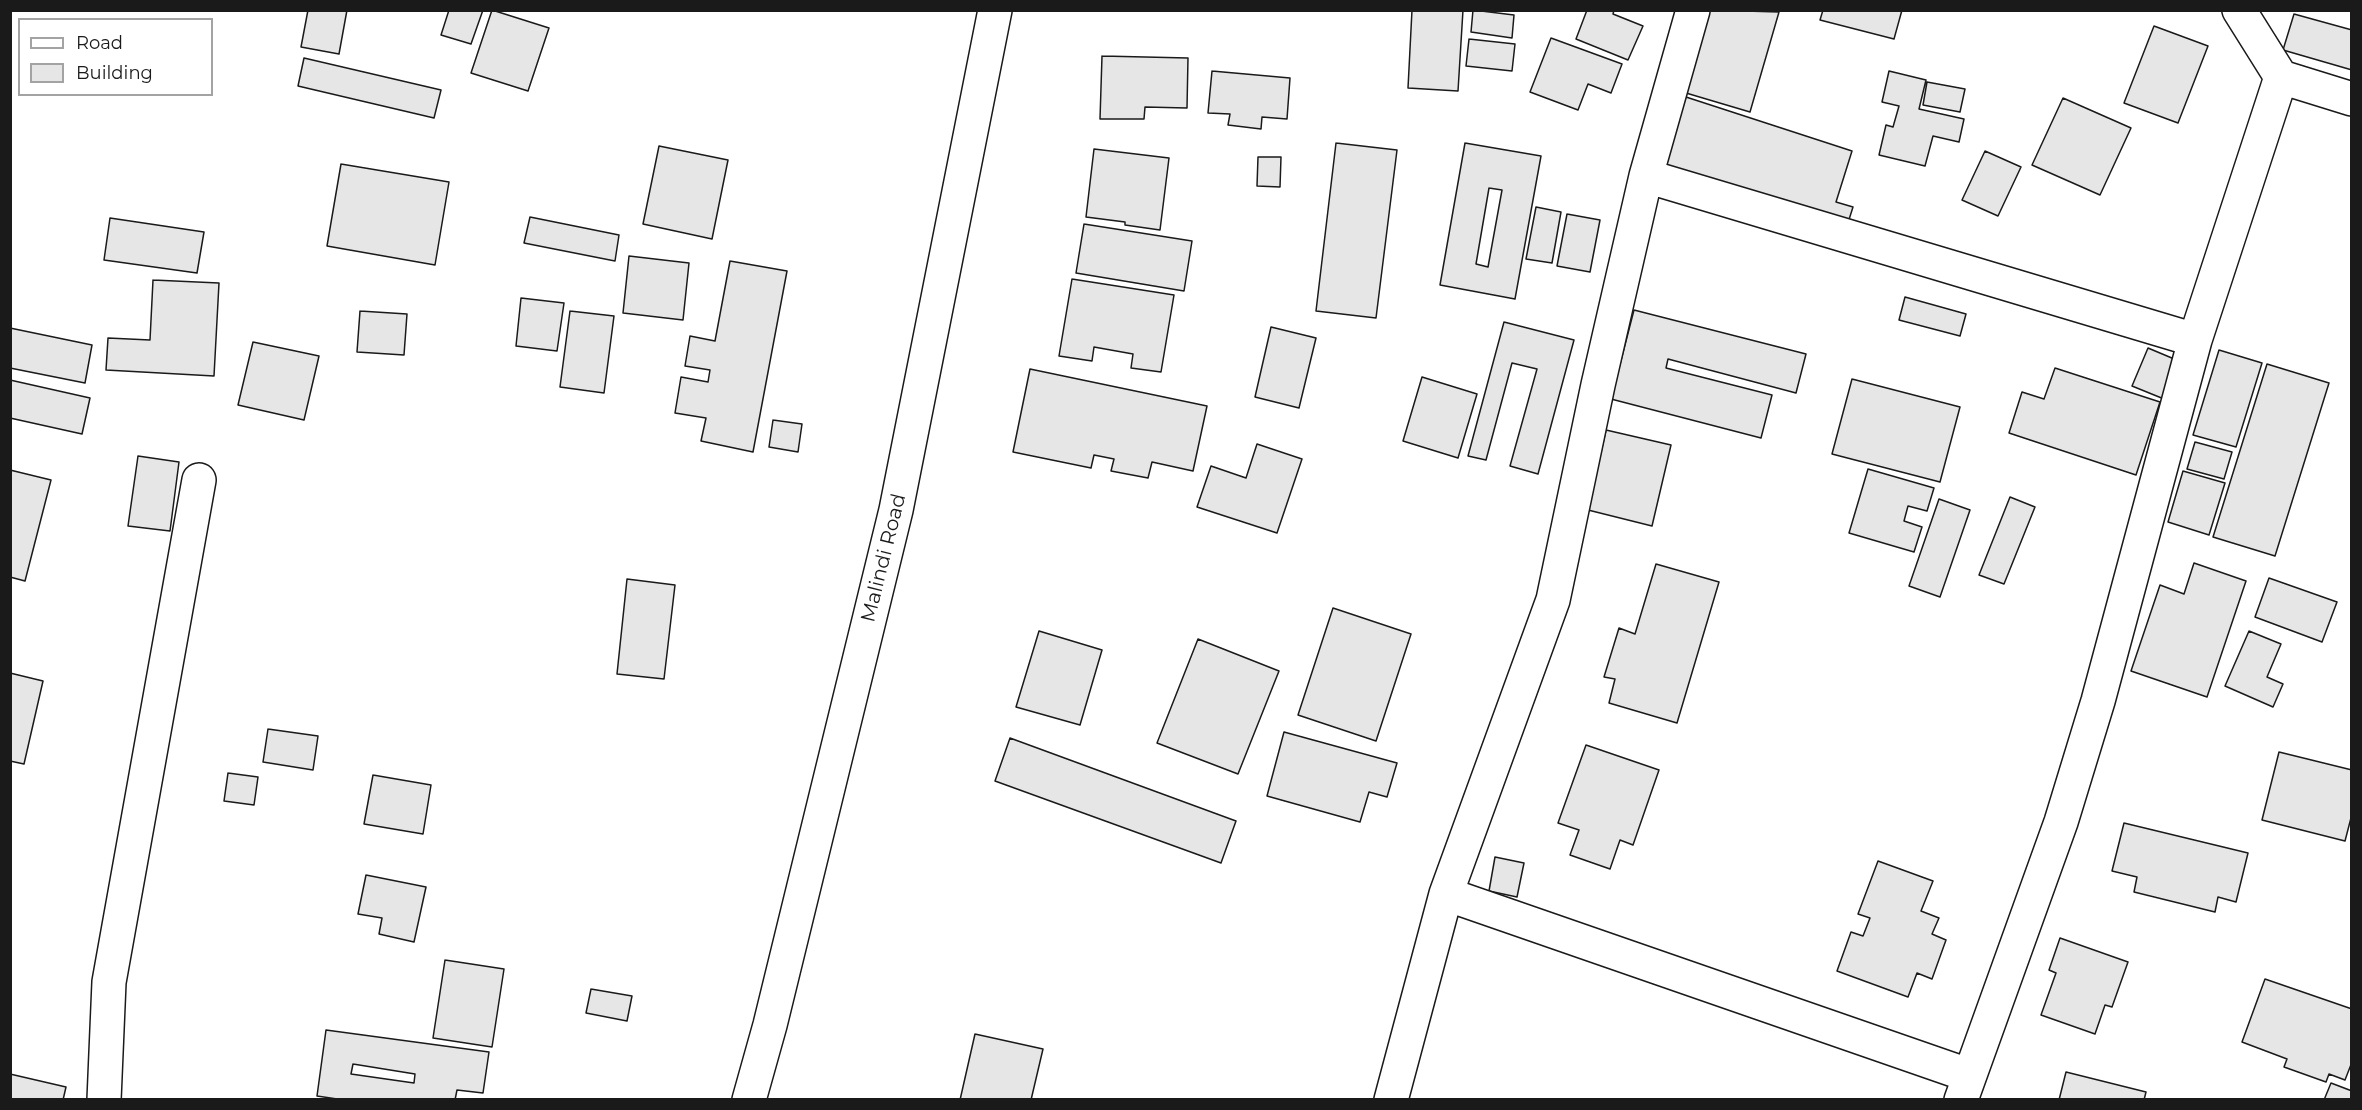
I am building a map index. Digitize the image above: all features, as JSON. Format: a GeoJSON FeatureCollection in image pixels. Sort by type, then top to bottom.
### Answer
{"type":"FeatureCollection","features":[{"type":"Feature","properties":{"kind":"main road","name":"Malindi Road"},"geometry":{"type":"LineString","coordinates":[[749,1100],[770,1025],[896,510],[995,10]]}},
{"type":"Feature","properties":{"kind":"main road"},"geometry":{"type":"LineString","coordinates":[[1391,1100],[1446,894],[1553,600],[1598,385],[1646,176],[1693,10]]}},
{"type":"Feature","properties":{"kind":"main road"},"geometry":{"type":"LineString","coordinates":[[2240,10],[2281,77],[2352,99]]}},
{"type":"Feature","properties":{"kind":"main road"},"geometry":{"type":"LineString","coordinates":[[1446,894],[1964,1087],[2065,811],[2098,701],[2195,340],[2281,77]]}},
{"type":"Feature","properties":{"kind":"main road"},"geometry":{"type":"LineString","coordinates":[[1646,176],[2195,340]]}},
{"type":"Feature","properties":{"kind":"main road"},"geometry":{"type":"LineString","coordinates":[[104,1100],[109,982],[200,480]]}},
{"type":"Feature","properties":{"kind":"building"},"geometry":{"type":"Polygon","coordinates":[[[308,10],[347,10],[339,54],[301,47],[308,10]]]}},
{"type":"Feature","properties":{"kind":"building"},"geometry":{"type":"Polygon","coordinates":[[[449,10],[483,10],[471,44],[441,35],[449,10]]]}},
{"type":"Feature","properties":{"kind":"building"},"geometry":{"type":"Polygon","coordinates":[[[492,10],[549,28],[528,91],[471,73],[492,10]]]}},
{"type":"Feature","properties":{"kind":"building"},"geometry":{"type":"Polygon","coordinates":[[[1412,10],[1463,10],[1458,91],[1408,88],[1412,10]]]}},
{"type":"Feature","properties":{"kind":"building"},"geometry":{"type":"Polygon","coordinates":[[[1473,10],[1514,15],[1512,38],[1471,32],[1473,10]]]}},
{"type":"Feature","properties":{"kind":"building"},"geometry":{"type":"Polygon","coordinates":[[[1587,10],[1614,10],[1613,14],[1643,26],[1628,60],[1576,39],[1587,10]]]}},
{"type":"Feature","properties":{"kind":"building"},"geometry":{"type":"Polygon","coordinates":[[[1710,10],[1779,12],[1750,112],[1686,93],[1710,10]]]}},
{"type":"Feature","properties":{"kind":"building"},"geometry":{"type":"Polygon","coordinates":[[[1823,10],[1902,10],[1894,39],[1820,20],[1823,10]]]}},
{"type":"Feature","properties":{"kind":"building"},"geometry":{"type":"Polygon","coordinates":[[[2294,14],[2352,30],[2352,70],[2283,50],[2294,14]]]}},
{"type":"Feature","properties":{"kind":"building"},"geometry":{"type":"Polygon","coordinates":[[[2154,26],[2208,46],[2178,123],[2124,103],[2154,26]]]}},
{"type":"Feature","properties":{"kind":"building"},"geometry":{"type":"Polygon","coordinates":[[[1551,38],[1622,64],[1611,93],[1588,84],[1578,110],[1530,92],[1551,38]]]}},
{"type":"Feature","properties":{"kind":"building"},"geometry":{"type":"Polygon","coordinates":[[[1469,39],[1515,44],[1512,71],[1466,66],[1469,39]]]}},
{"type":"Feature","properties":{"kind":"building"},"geometry":{"type":"Polygon","coordinates":[[[1102,56],[1188,58],[1187,108],[1145,107],[1144,119],[1100,119],[1102,56]]]}},
{"type":"Feature","properties":{"kind":"building"},"geometry":{"type":"Polygon","coordinates":[[[304,58],[441,90],[434,118],[298,86],[304,58]]]}},
{"type":"Feature","properties":{"kind":"building"},"geometry":{"type":"Polygon","coordinates":[[[1212,71],[1290,78],[1287,119],[1262,117],[1261,129],[1228,125],[1230,114],[1208,113],[1212,71]]]}},
{"type":"Feature","properties":{"kind":"building"},"geometry":{"type":"Polygon","coordinates":[[[1889,71],[1926,80],[1919,109],[1964,119],[1959,142],[1933,136],[1925,166],[1879,155],[1886,125],[1893,127],[1899,106],[1882,102],[1889,71]]]}},
{"type":"Feature","properties":{"kind":"building"},"geometry":{"type":"Polygon","coordinates":[[[1927,82],[1965,89],[1960,112],[1923,105],[1927,82]]]}},
{"type":"Feature","properties":{"kind":"building"},"geometry":{"type":"Polygon","coordinates":[[[1686,97],[1852,151],[1836,202],[1853,207],[1846,229],[1662,170],[1686,97]]]}},
{"type":"Feature","properties":{"kind":"building"},"geometry":{"type":"Polygon","coordinates":[[[2063,98],[2131,128],[2100,195],[2032,165],[2063,98]]]}},
{"type":"Feature","properties":{"kind":"building"},"geometry":{"type":"Polygon","coordinates":[[[1336,143],[1397,150],[1376,318],[1316,311],[1336,143]]]}},
{"type":"Feature","properties":{"kind":"building"},"geometry":{"type":"Polygon","coordinates":[[[1465,143],[1541,156],[1515,299],[1440,285],[1465,143]],[[1489,188],[1476,264],[1488,267],[1502,190],[1489,188]]]}},
{"type":"Feature","properties":{"kind":"building"},"geometry":{"type":"Polygon","coordinates":[[[659,146],[728,160],[712,239],[643,224],[659,146]]]}},
{"type":"Feature","properties":{"kind":"building"},"geometry":{"type":"Polygon","coordinates":[[[1094,149],[1169,158],[1160,230],[1125,225],[1125,222],[1086,217],[1094,149]]]}},
{"type":"Feature","properties":{"kind":"building"},"geometry":{"type":"Polygon","coordinates":[[[1985,151],[2021,167],[1998,216],[1962,200],[1985,151]]]}},
{"type":"Feature","properties":{"kind":"building"},"geometry":{"type":"Polygon","coordinates":[[[1258,157],[1281,157],[1280,187],[1257,186],[1258,157]]]}},
{"type":"Feature","properties":{"kind":"building"},"geometry":{"type":"Polygon","coordinates":[[[341,164],[449,182],[435,265],[327,246],[341,164]]]}},
{"type":"Feature","properties":{"kind":"building"},"geometry":{"type":"Polygon","coordinates":[[[1536,207],[1561,212],[1552,263],[1526,259],[1536,207]]]}},
{"type":"Feature","properties":{"kind":"building"},"geometry":{"type":"Polygon","coordinates":[[[1567,214],[1600,220],[1590,272],[1557,266],[1567,214]]]}},
{"type":"Feature","properties":{"kind":"building"},"geometry":{"type":"Polygon","coordinates":[[[530,217],[619,235],[615,261],[524,243],[530,217]]]}},
{"type":"Feature","properties":{"kind":"building"},"geometry":{"type":"Polygon","coordinates":[[[110,218],[204,232],[197,273],[104,260],[110,218]]]}},
{"type":"Feature","properties":{"kind":"building"},"geometry":{"type":"Polygon","coordinates":[[[1084,224],[1192,241],[1184,291],[1076,273],[1084,224]]]}},
{"type":"Feature","properties":{"kind":"building"},"geometry":{"type":"Polygon","coordinates":[[[629,256],[689,263],[683,320],[623,313],[629,256]]]}},
{"type":"Feature","properties":{"kind":"building"},"geometry":{"type":"Polygon","coordinates":[[[730,261],[787,271],[753,452],[701,441],[706,418],[675,413],[681,377],[708,382],[710,370],[685,366],[690,336],[715,341],[730,261]]]}},
{"type":"Feature","properties":{"kind":"building"},"geometry":{"type":"Polygon","coordinates":[[[1072,279],[1174,295],[1161,372],[1131,368],[1133,354],[1094,347],[1092,361],[1059,356],[1072,279]]]}},
{"type":"Feature","properties":{"kind":"building"},"geometry":{"type":"Polygon","coordinates":[[[153,280],[219,283],[214,376],[106,370],[108,338],[150,340],[153,280]]]}},
{"type":"Feature","properties":{"kind":"building"},"geometry":{"type":"Polygon","coordinates":[[[1905,297],[1966,314],[1960,336],[1899,320],[1905,297]]]}},
{"type":"Feature","properties":{"kind":"building"},"geometry":{"type":"Polygon","coordinates":[[[521,298],[564,303],[557,351],[516,346],[521,298]]]}},
{"type":"Feature","properties":{"kind":"building"},"geometry":{"type":"Polygon","coordinates":[[[1634,310],[1806,354],[1796,393],[1668,359],[1666,368],[1772,395],[1761,438],[1611,399],[1634,310]]]}},
{"type":"Feature","properties":{"kind":"building"},"geometry":{"type":"Polygon","coordinates":[[[360,311],[407,314],[404,355],[357,352],[360,311]]]}},
{"type":"Feature","properties":{"kind":"building"},"geometry":{"type":"Polygon","coordinates":[[[570,311],[614,316],[604,393],[560,387],[570,311]]]}},
{"type":"Feature","properties":{"kind":"building"},"geometry":{"type":"Polygon","coordinates":[[[1504,322],[1574,340],[1538,474],[1510,466],[1537,369],[1512,363],[1486,460],[1468,456],[1504,322]]]}},
{"type":"Feature","properties":{"kind":"building"},"geometry":{"type":"Polygon","coordinates":[[[1271,327],[1316,338],[1299,408],[1255,397],[1271,327]]]}},
{"type":"Feature","properties":{"kind":"building"},"geometry":{"type":"Polygon","coordinates":[[[10,328],[92,345],[85,383],[10,368],[10,328]]]}},
{"type":"Feature","properties":{"kind":"building"},"geometry":{"type":"Polygon","coordinates":[[[253,342],[319,356],[304,420],[238,405],[253,342]]]}},
{"type":"Feature","properties":{"kind":"building"},"geometry":{"type":"Polygon","coordinates":[[[2148,348],[2179,361],[2164,399],[2132,386],[2148,348]]]}},
{"type":"Feature","properties":{"kind":"building"},"geometry":{"type":"Polygon","coordinates":[[[2219,350],[2262,363],[2236,447],[2193,435],[2219,350]]]}},
{"type":"Feature","properties":{"kind":"building"},"geometry":{"type":"Polygon","coordinates":[[[2267,364],[2329,383],[2275,556],[2213,537],[2267,364]]]}},
{"type":"Feature","properties":{"kind":"building"},"geometry":{"type":"Polygon","coordinates":[[[2055,368],[2160,402],[2136,475],[2009,433],[2022,392],[2044,399],[2055,368]]]}},
{"type":"Feature","properties":{"kind":"building"},"geometry":{"type":"Polygon","coordinates":[[[1030,369],[1207,406],[1193,471],[1152,462],[1148,478],[1111,471],[1114,459],[1094,455],[1091,468],[1013,452],[1030,369]]]}},
{"type":"Feature","properties":{"kind":"building"},"geometry":{"type":"Polygon","coordinates":[[[1422,377],[1477,394],[1458,458],[1403,441],[1422,377]]]}},
{"type":"Feature","properties":{"kind":"building"},"geometry":{"type":"Polygon","coordinates":[[[1852,379],[1960,407],[1940,482],[1832,454],[1852,379]]]}},
{"type":"Feature","properties":{"kind":"building"},"geometry":{"type":"Polygon","coordinates":[[[10,380],[90,398],[82,434],[10,418],[10,380]]]}},
{"type":"Feature","properties":{"kind":"building"},"geometry":{"type":"Polygon","coordinates":[[[773,420],[802,424],[798,452],[769,447],[773,420]]]}},
{"type":"Feature","properties":{"kind":"building"},"geometry":{"type":"Polygon","coordinates":[[[1606,430],[1671,445],[1652,526],[1588,510],[1606,430]]]}},
{"type":"Feature","properties":{"kind":"building"},"geometry":{"type":"Polygon","coordinates":[[[2195,442],[2232,452],[2224,479],[2187,469],[2195,442]]]}},
{"type":"Feature","properties":{"kind":"building"},"geometry":{"type":"Polygon","coordinates":[[[1257,444],[1302,459],[1277,533],[1197,507],[1211,466],[1246,478],[1257,444]]]}},
{"type":"Feature","properties":{"kind":"building"},"geometry":{"type":"Polygon","coordinates":[[[138,456],[179,462],[170,531],[128,526],[138,456]]]}},
{"type":"Feature","properties":{"kind":"building"},"geometry":{"type":"Polygon","coordinates":[[[1868,469],[1934,488],[1927,511],[1908,506],[1904,521],[1922,527],[1914,552],[1849,533],[1868,469]]]}},
{"type":"Feature","properties":{"kind":"building"},"geometry":{"type":"Polygon","coordinates":[[[10,470],[51,480],[25,581],[10,577],[10,470]]]}},
{"type":"Feature","properties":{"kind":"building"},"geometry":{"type":"Polygon","coordinates":[[[2183,471],[2225,483],[2209,535],[2168,522],[2183,471]]]}},
{"type":"Feature","properties":{"kind":"building"},"geometry":{"type":"Polygon","coordinates":[[[2010,497],[2035,507],[2004,584],[1979,575],[2010,497]]]}},
{"type":"Feature","properties":{"kind":"building"},"geometry":{"type":"Polygon","coordinates":[[[1939,499],[1970,510],[1940,597],[1909,586],[1939,499]]]}},
{"type":"Feature","properties":{"kind":"building"},"geometry":{"type":"Polygon","coordinates":[[[2194,563],[2246,581],[2207,697],[2131,671],[2160,585],[2184,594],[2194,563]]]}},
{"type":"Feature","properties":{"kind":"building"},"geometry":{"type":"Polygon","coordinates":[[[1656,564],[1719,582],[1677,723],[1609,703],[1615,679],[1604,677],[1619,628],[1635,634],[1656,564]]]}},
{"type":"Feature","properties":{"kind":"building"},"geometry":{"type":"Polygon","coordinates":[[[2269,578],[2337,602],[2322,642],[2255,617],[2269,578]]]}},
{"type":"Feature","properties":{"kind":"building"},"geometry":{"type":"Polygon","coordinates":[[[627,579],[675,585],[664,679],[617,674],[627,579]]]}},
{"type":"Feature","properties":{"kind":"building"},"geometry":{"type":"Polygon","coordinates":[[[1333,608],[1411,634],[1376,741],[1298,715],[1333,608]]]}},
{"type":"Feature","properties":{"kind":"building"},"geometry":{"type":"Polygon","coordinates":[[[1039,631],[1102,650],[1080,725],[1016,707],[1039,631]]]}},
{"type":"Feature","properties":{"kind":"building"},"geometry":{"type":"Polygon","coordinates":[[[2249,631],[2281,644],[2267,677],[2283,684],[2273,707],[2225,686],[2249,631]]]}},
{"type":"Feature","properties":{"kind":"building"},"geometry":{"type":"Polygon","coordinates":[[[1198,639],[1279,671],[1238,774],[1157,743],[1198,639]]]}},
{"type":"Feature","properties":{"kind":"building"},"geometry":{"type":"Polygon","coordinates":[[[10,673],[43,681],[24,764],[10,761],[10,673]]]}},
{"type":"Feature","properties":{"kind":"building"},"geometry":{"type":"Polygon","coordinates":[[[268,729],[318,736],[313,770],[263,762],[268,729]]]}},
{"type":"Feature","properties":{"kind":"building"},"geometry":{"type":"Polygon","coordinates":[[[1284,732],[1397,763],[1387,797],[1369,792],[1360,822],[1267,796],[1284,732]]]}},
{"type":"Feature","properties":{"kind":"building"},"geometry":{"type":"Polygon","coordinates":[[[1010,738],[1236,821],[1221,863],[995,781],[1010,738]]]}},
{"type":"Feature","properties":{"kind":"building"},"geometry":{"type":"Polygon","coordinates":[[[1586,745],[1659,770],[1633,845],[1620,840],[1610,869],[1570,855],[1579,830],[1558,823],[1586,745]]]}},
{"type":"Feature","properties":{"kind":"building"},"geometry":{"type":"Polygon","coordinates":[[[2279,752],[2352,770],[2352,814],[2345,841],[2262,820],[2279,752]]]}},
{"type":"Feature","properties":{"kind":"building"},"geometry":{"type":"Polygon","coordinates":[[[228,773],[258,777],[254,805],[224,801],[228,773]]]}},
{"type":"Feature","properties":{"kind":"building"},"geometry":{"type":"Polygon","coordinates":[[[373,775],[431,785],[423,834],[364,824],[373,775]]]}},
{"type":"Feature","properties":{"kind":"building"},"geometry":{"type":"Polygon","coordinates":[[[2124,823],[2248,853],[2236,902],[2218,897],[2215,912],[2134,892],[2137,877],[2112,871],[2124,823]]]}},
{"type":"Feature","properties":{"kind":"building"},"geometry":{"type":"Polygon","coordinates":[[[1495,857],[1524,863],[1517,897],[1489,891],[1495,857]]]}},
{"type":"Feature","properties":{"kind":"building"},"geometry":{"type":"Polygon","coordinates":[[[1878,861],[1933,881],[1921,911],[1939,918],[1932,934],[1946,940],[1932,979],[1917,973],[1908,997],[1837,971],[1851,932],[1863,936],[1870,918],[1858,914],[1878,861]]]}},
{"type":"Feature","properties":{"kind":"building"},"geometry":{"type":"Polygon","coordinates":[[[366,875],[426,887],[414,942],[379,934],[382,918],[358,914],[366,875]]]}},
{"type":"Feature","properties":{"kind":"building"},"geometry":{"type":"Polygon","coordinates":[[[2060,938],[2128,962],[2112,1007],[2105,1005],[2095,1034],[2041,1015],[2056,973],[2049,970],[2060,938]]]}},
{"type":"Feature","properties":{"kind":"building"},"geometry":{"type":"Polygon","coordinates":[[[445,960],[504,969],[492,1047],[433,1038],[445,960]]]}},
{"type":"Feature","properties":{"kind":"building"},"geometry":{"type":"Polygon","coordinates":[[[2265,979],[2352,1009],[2352,1062],[2345,1080],[2329,1074],[2326,1082],[2284,1067],[2287,1059],[2242,1042],[2265,979]]]}},
{"type":"Feature","properties":{"kind":"building"},"geometry":{"type":"Polygon","coordinates":[[[591,989],[632,996],[627,1021],[586,1013],[591,989]]]}},
{"type":"Feature","properties":{"kind":"building"},"geometry":{"type":"Polygon","coordinates":[[[326,1030],[489,1052],[483,1093],[457,1090],[455,1100],[344,1100],[317,1096],[326,1030]],[[353,1064],[351,1074],[414,1083],[415,1074],[353,1064]]]}},
{"type":"Feature","properties":{"kind":"building"},"geometry":{"type":"Polygon","coordinates":[[[975,1034],[1043,1049],[1031,1100],[960,1100],[975,1034]]]}},
{"type":"Feature","properties":{"kind":"building"},"geometry":{"type":"Polygon","coordinates":[[[2066,1072],[2146,1092],[2144,1100],[2059,1100],[2066,1072]]]}},
{"type":"Feature","properties":{"kind":"building"},"geometry":{"type":"Polygon","coordinates":[[[10,1074],[66,1087],[63,1100],[10,1100],[10,1074]]]}},
{"type":"Feature","properties":{"kind":"building"},"geometry":{"type":"Polygon","coordinates":[[[2331,1083],[2352,1091],[2352,1100],[2324,1100],[2331,1083]]]}}]}
